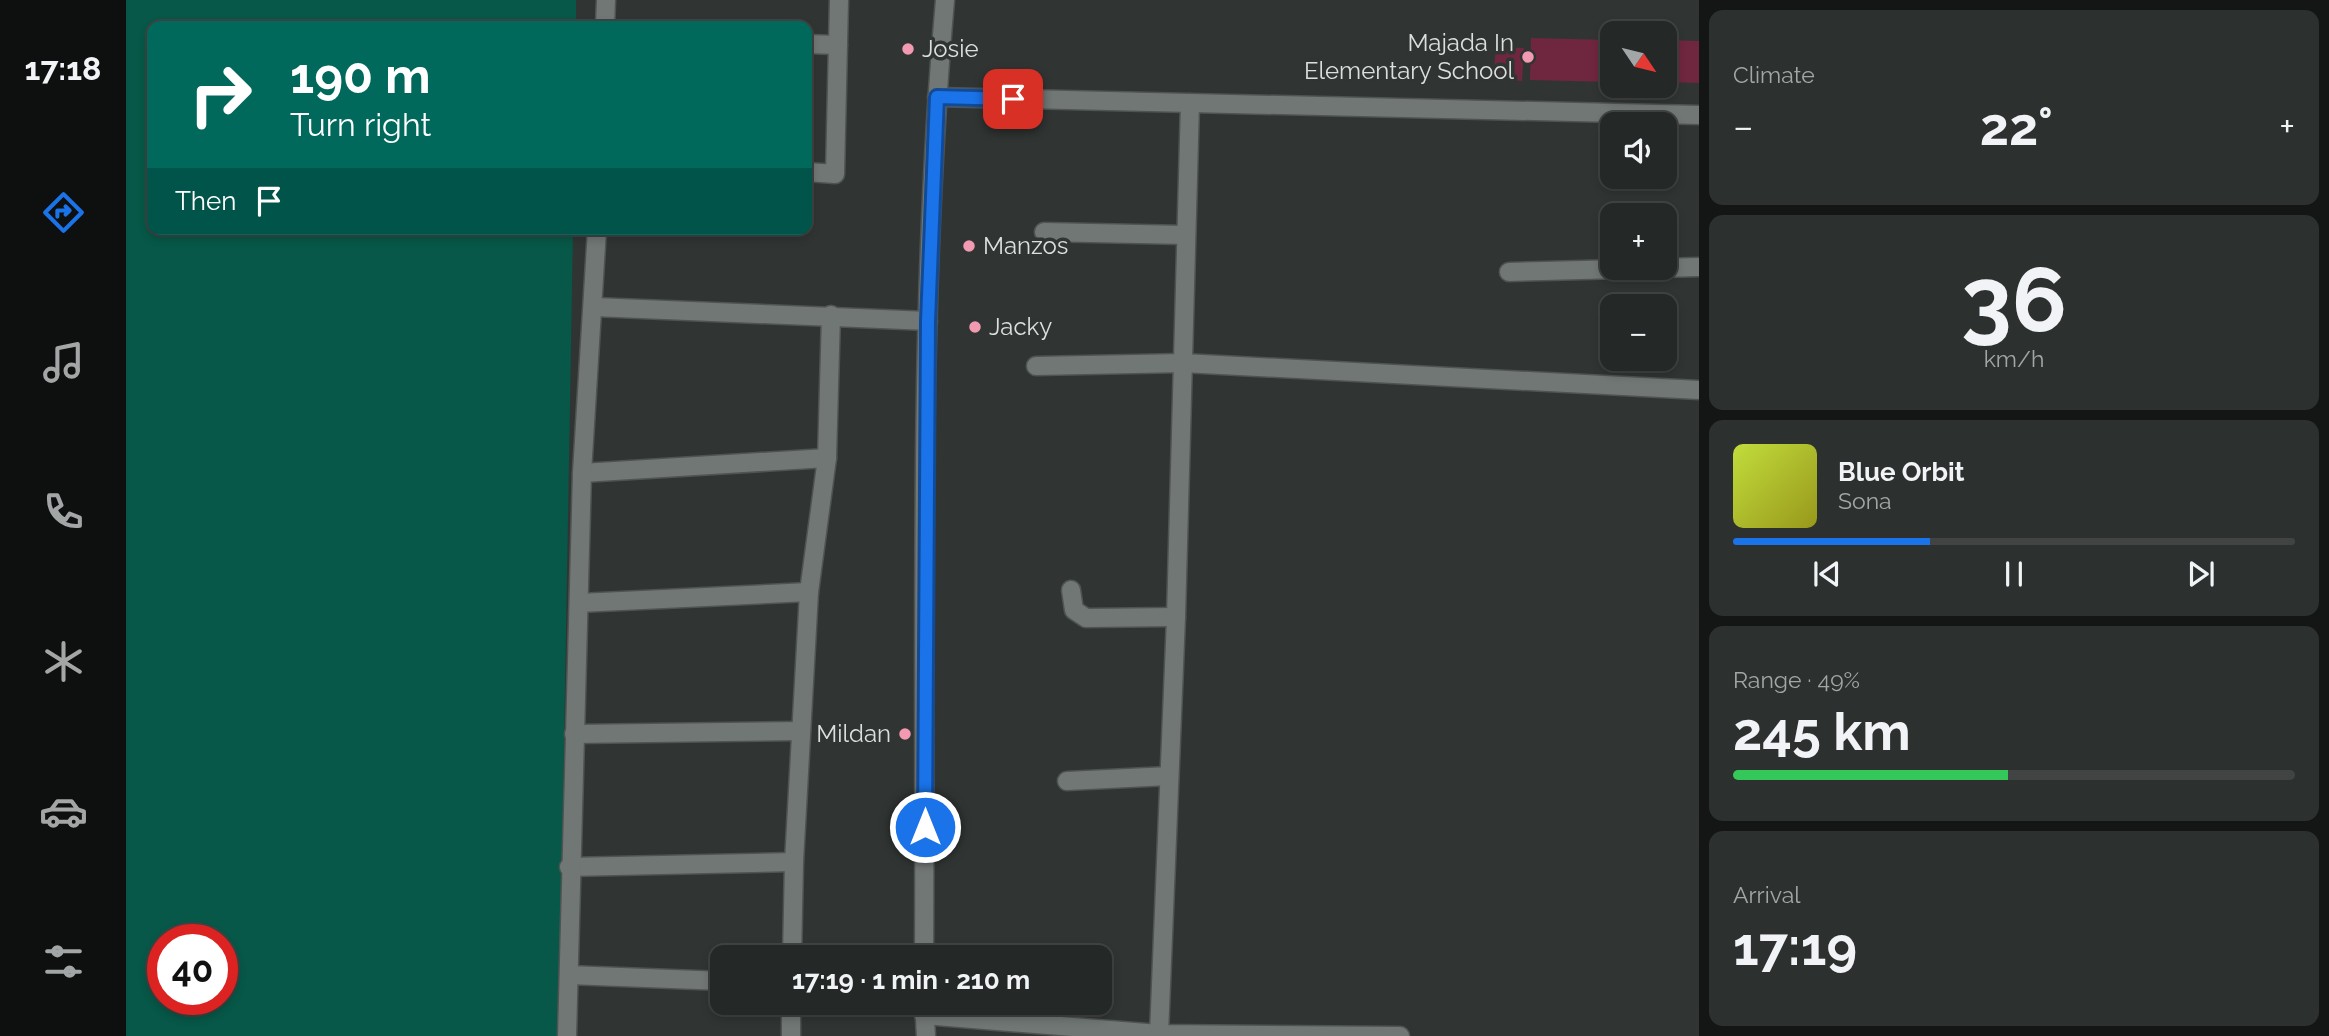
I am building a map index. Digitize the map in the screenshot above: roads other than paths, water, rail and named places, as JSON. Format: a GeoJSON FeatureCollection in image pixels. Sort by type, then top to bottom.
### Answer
{"type":"FeatureCollection","features":[{"type":"Feature","properties":{"kind":"street"},"geometry":{"type":"LineString","coordinates":[[605,21],[606,0]]}},
{"type":"Feature","properties":{"kind":"street"},"geometry":{"type":"LineString","coordinates":[[812,173],[835,174],[839,0]]}},
{"type":"Feature","properties":{"kind":"street"},"geometry":{"type":"LineString","coordinates":[[924,945],[928,321],[937,97],[945,0]]}},
{"type":"Feature","properties":{"kind":"street"},"geometry":{"type":"LineString","coordinates":[[812,44],[838,45]]}},
{"type":"Feature","properties":{"kind":"street"},"geometry":{"type":"LineString","coordinates":[[937,97],[1699,115]]}},
{"type":"Feature","properties":{"kind":"street"},"geometry":{"type":"LineString","coordinates":[[1159,1034],[1176,617],[1190,103]]}},
{"type":"Feature","properties":{"kind":"street"},"geometry":{"type":"LineString","coordinates":[[1044,232],[1186,234]]}},
{"type":"Feature","properties":{"kind":"street"},"geometry":{"type":"LineString","coordinates":[[567,1036],[569,867],[582,473],[597,235]]}},
{"type":"Feature","properties":{"kind":"street"},"geometry":{"type":"LineString","coordinates":[[1509,272],[1699,267]]}},
{"type":"Feature","properties":{"kind":"street"},"geometry":{"type":"LineString","coordinates":[[594,307],[928,321]]}},
{"type":"Feature","properties":{"kind":"street"},"geometry":{"type":"LineString","coordinates":[[792,945],[794,862],[809,592],[827,458],[831,315]]}},
{"type":"Feature","properties":{"kind":"street"},"geometry":{"type":"LineString","coordinates":[[1036,366],[1183,363],[1699,390]]}},
{"type":"Feature","properties":{"kind":"street"},"geometry":{"type":"LineString","coordinates":[[582,473],[827,458]]}},
{"type":"Feature","properties":{"kind":"street"},"geometry":{"type":"LineString","coordinates":[[1071,590],[1074,610],[1086,618],[1176,617]]}},
{"type":"Feature","properties":{"kind":"street"},"geometry":{"type":"LineString","coordinates":[[579,603],[809,592]]}},
{"type":"Feature","properties":{"kind":"street"},"geometry":{"type":"LineString","coordinates":[[574,734],[802,730]]}},
{"type":"Feature","properties":{"kind":"street"},"geometry":{"type":"LineString","coordinates":[[1067,781],[1169,776]]}},
{"type":"Feature","properties":{"kind":"street"},"geometry":{"type":"LineString","coordinates":[[569,867],[794,862]]}},
{"type":"Feature","properties":{"kind":"street"},"geometry":{"type":"LineString","coordinates":[[569,975],[710,980]]}},
{"type":"Feature","properties":{"kind":"street"},"geometry":{"type":"LineString","coordinates":[[791,1015],[791,1036]]}},
{"type":"Feature","properties":{"kind":"street"},"geometry":{"type":"LineString","coordinates":[[924,1015],[926,1036]]}},
{"type":"Feature","properties":{"kind":"street"},"geometry":{"type":"LineString","coordinates":[[980,1015],[1159,1034],[1400,1036]]}},
{"type":"Feature","properties":{"kind":"place","name":"Josie"},"geometry":{"type":"Point","coordinates":[908,49]}},
{"type":"Feature","properties":{"kind":"place","name":"Majada In Elementary School"},"geometry":{"type":"Point","coordinates":[1528,57]}},
{"type":"Feature","properties":{"kind":"place","name":"Manzos"},"geometry":{"type":"Point","coordinates":[969,246]}},
{"type":"Feature","properties":{"kind":"place","name":"Jacky"},"geometry":{"type":"Point","coordinates":[975,327]}},
{"type":"Feature","properties":{"kind":"place","name":"Mildan"},"geometry":{"type":"Point","coordinates":[905,734]}}]}
